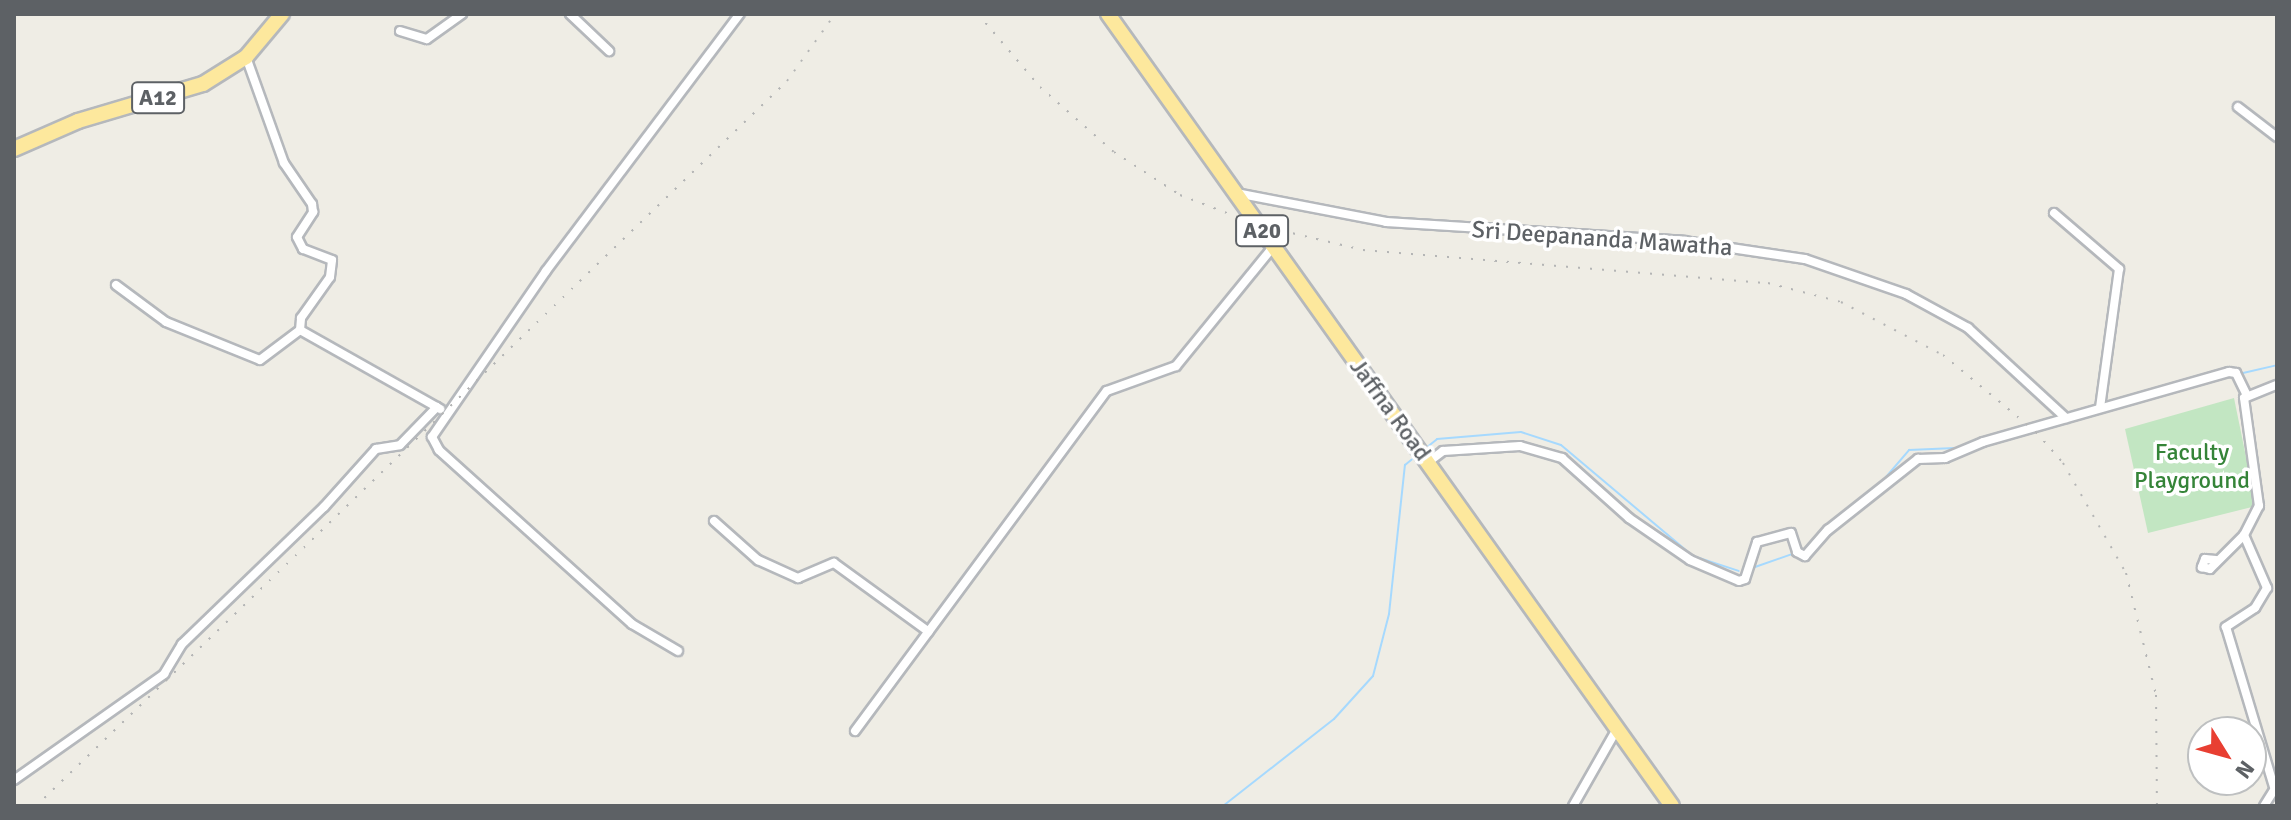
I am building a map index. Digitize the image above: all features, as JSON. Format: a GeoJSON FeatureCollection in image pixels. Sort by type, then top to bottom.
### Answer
{"type":"FeatureCollection","features":[{"type":"Feature","properties":{"kind":"highway","name":"A12"},"geometry":{"type":"LineString","coordinates":[[14,149],[92,116],[203,84],[246,57],[282,14]]}},
{"type":"Feature","properties":{"kind":"highway","name":"Jaffna Road"},"geometry":{"type":"LineString","coordinates":[[1108,14],[1672,806]]}},
{"type":"Feature","properties":{"kind":"street"},"geometry":{"type":"LineString","coordinates":[[400,31],[427,39],[462,14]]}},
{"type":"Feature","properties":{"kind":"street"},"geometry":{"type":"LineString","coordinates":[[570,14],[609,51]]}},
{"type":"Feature","properties":{"kind":"street"},"geometry":{"type":"LineString","coordinates":[[678,651],[632,624],[439,450],[432,437],[552,263],[740,14]]}},
{"type":"Feature","properties":{"kind":"street"},"geometry":{"type":"LineString","coordinates":[[116,285],[166,322],[252,359],[271,354],[300,330],[301,318],[330,277],[332,260],[303,249],[297,237],[313,212],[312,204],[284,163],[246,57]]}},
{"type":"Feature","properties":{"kind":"street"},"geometry":{"type":"LineString","coordinates":[[2238,107],[2277,137]]}},
{"type":"Feature","properties":{"kind":"street","name":"Sri Deepananda Mawatha"},"geometry":{"type":"LineString","coordinates":[[1235,193],[1386,222],[1684,241],[1805,259],[1906,294],[1968,328],[2066,418]]}},
{"type":"Feature","properties":{"kind":"street"},"geometry":{"type":"LineString","coordinates":[[2054,213],[2119,269],[2100,407]]}},
{"type":"Feature","properties":{"kind":"street"},"geometry":{"type":"LineString","coordinates":[[855,731],[1107,391],[1176,366],[1273,247]]}},
{"type":"Feature","properties":{"kind":"street"},"geometry":{"type":"LineString","coordinates":[[300,330],[447,415]]}},
{"type":"Feature","properties":{"kind":"street"},"geometry":{"type":"LineString","coordinates":[[1422,455],[1520,446],[1562,458],[1629,518],[1690,560],[1739,581],[1745,579],[1757,542],[1791,533],[1796,549],[1805,556],[1828,530],[1918,459],[1945,458],[2100,407],[2229,372],[2236,373],[2247,396],[2259,506],[2244,535],[2216,560]]}},
{"type":"Feature","properties":{"kind":"street"},"geometry":{"type":"LineString","coordinates":[[2247,396],[2277,385]]}},
{"type":"Feature","properties":{"kind":"street"},"geometry":{"type":"LineString","coordinates":[[14,780],[164,674],[182,644],[324,507],[376,449],[400,445],[437,407]]}},
{"type":"Feature","properties":{"kind":"street"},"geometry":{"type":"LineString","coordinates":[[714,521],[758,560],[798,578],[834,563],[929,632]]}},
{"type":"Feature","properties":{"kind":"street"},"geometry":{"type":"LineString","coordinates":[[2244,535],[2267,588],[2255,608],[2226,627],[2276,787],[2264,806]]}},
{"type":"Feature","properties":{"kind":"street"},"geometry":{"type":"LineString","coordinates":[[1573,806],[1617,729]]}},
{"type":"Feature","properties":{"kind":"green space","name":"Faculty Playground"},"geometry":{"type":"Polygon","coordinates":[[[2234,398],[2256,506],[2148,533],[2125,429],[2234,398]]]}},
{"type":"Feature","properties":{"kind":"waterway"},"geometry":{"type":"LineString","coordinates":[[2243,373],[2277,365]]}},
{"type":"Feature","properties":{"kind":"waterway"},"geometry":{"type":"LineString","coordinates":[[1426,448],[1437,439],[1521,432],[1561,445],[1693,556],[1739,571]]}},
{"type":"Feature","properties":{"kind":"waterway"},"geometry":{"type":"LineString","coordinates":[[1880,484],[1909,450],[1955,448]]}},
{"type":"Feature","properties":{"kind":"waterway"},"geometry":{"type":"LineString","coordinates":[[1223,806],[1334,719],[1373,676],[1389,614],[1405,465],[1415,457]]}},
{"type":"Feature","properties":{"kind":"waterway"},"geometry":{"type":"LineString","coordinates":[[1755,567],[1795,553]]}},
{"type":"Feature","properties":{"kind":"railway"},"geometry":{"type":"LineString","coordinates":[[36,806],[787,81],[835,14]]}},
{"type":"Feature","properties":{"kind":"railway"},"geometry":{"type":"LineString","coordinates":[[978,14],[1040,87],[1114,152],[1180,195],[1258,225],[1363,250],[1768,283],[1841,302],[1943,355],[2036,432],[2063,463],[2126,573],[2156,695],[2157,806]]}}]}
